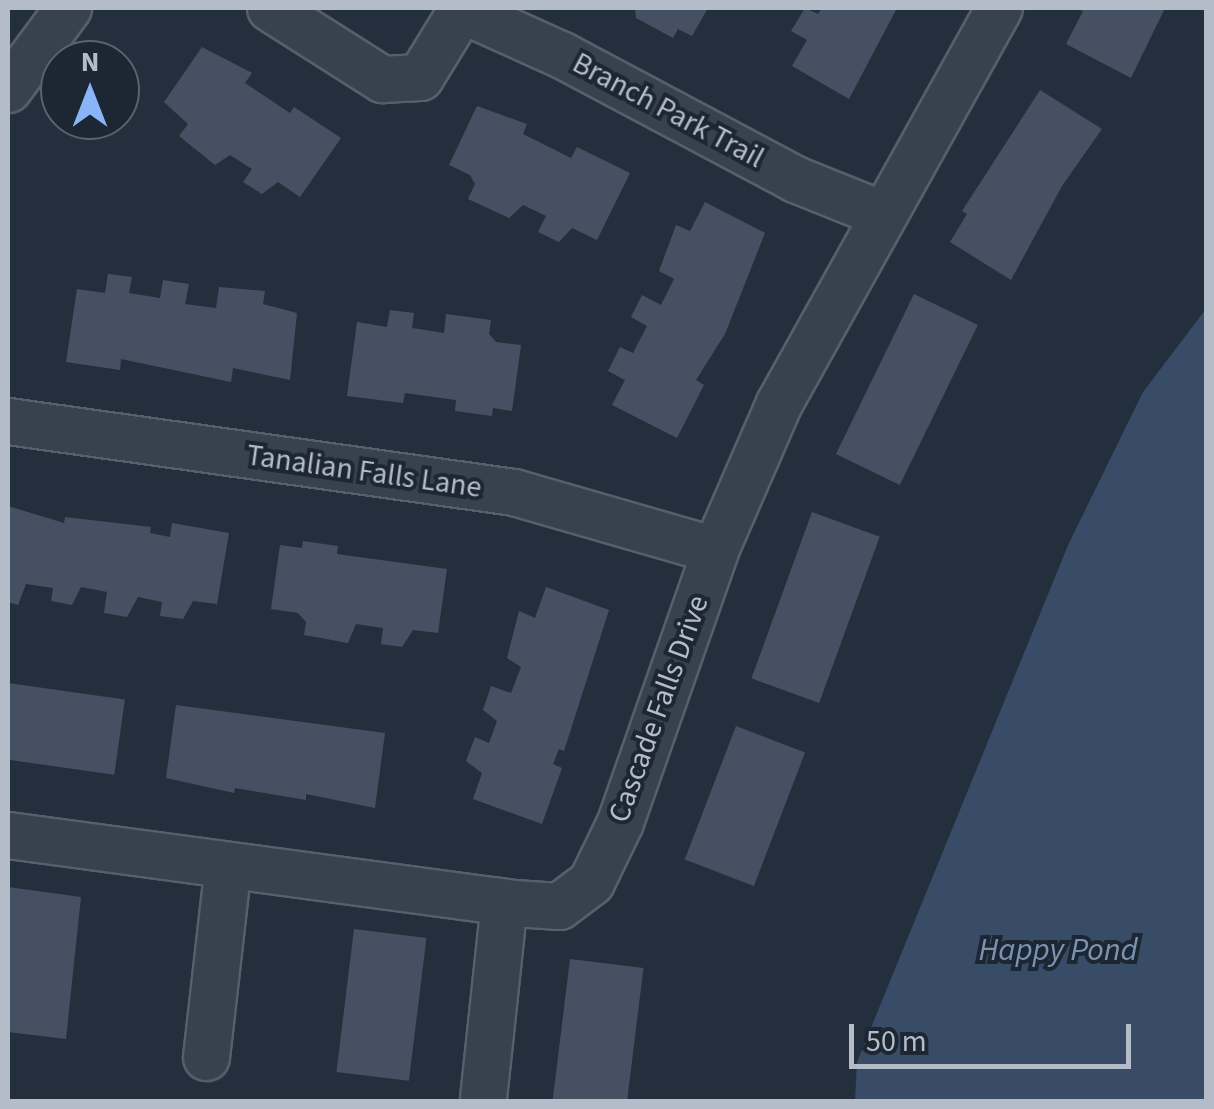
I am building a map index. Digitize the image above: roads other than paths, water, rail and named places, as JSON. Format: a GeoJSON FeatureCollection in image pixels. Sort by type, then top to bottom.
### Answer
{"type":"FeatureCollection","features":[{"type":"Feature","properties":{"kind":"street"},"geometry":{"type":"LineString","coordinates":[[8,89],[68,8]]}},
{"type":"Feature","properties":{"kind":"street"},"geometry":{"type":"LineString","coordinates":[[270,8],[382,79],[420,76],[460,9]]}},
{"type":"Feature","properties":{"kind":"street","name":"Cascade Falls Drive"},"geometry":{"type":"LineString","coordinates":[[8,835],[504,902],[560,906],[591,882],[620,822],[715,550],[779,403],[880,212],[999,8]]}},
{"type":"Feature","properties":{"kind":"street","name":"Branch Park Trail"},"geometry":{"type":"LineString","coordinates":[[460,9],[562,54],[795,178],[880,212]]}},
{"type":"Feature","properties":{"kind":"street","name":"Tanalian Falls Lane"},"geometry":{"type":"LineString","coordinates":[[8,421],[514,492],[715,550]]}},
{"type":"Feature","properties":{"kind":"street"},"geometry":{"type":"LineString","coordinates":[[206,1056],[228,864]]}},
{"type":"Feature","properties":{"kind":"street"},"geometry":{"type":"LineString","coordinates":[[483,1098],[504,902]]}},
{"type":"Feature","properties":{"kind":"water","name":"Happy Pond"},"geometry":{"type":"Polygon","coordinates":[[[1206,309],[1206,1101],[855,1101],[857,1062],[1069,543],[1143,392],[1206,309]]]}}]}
